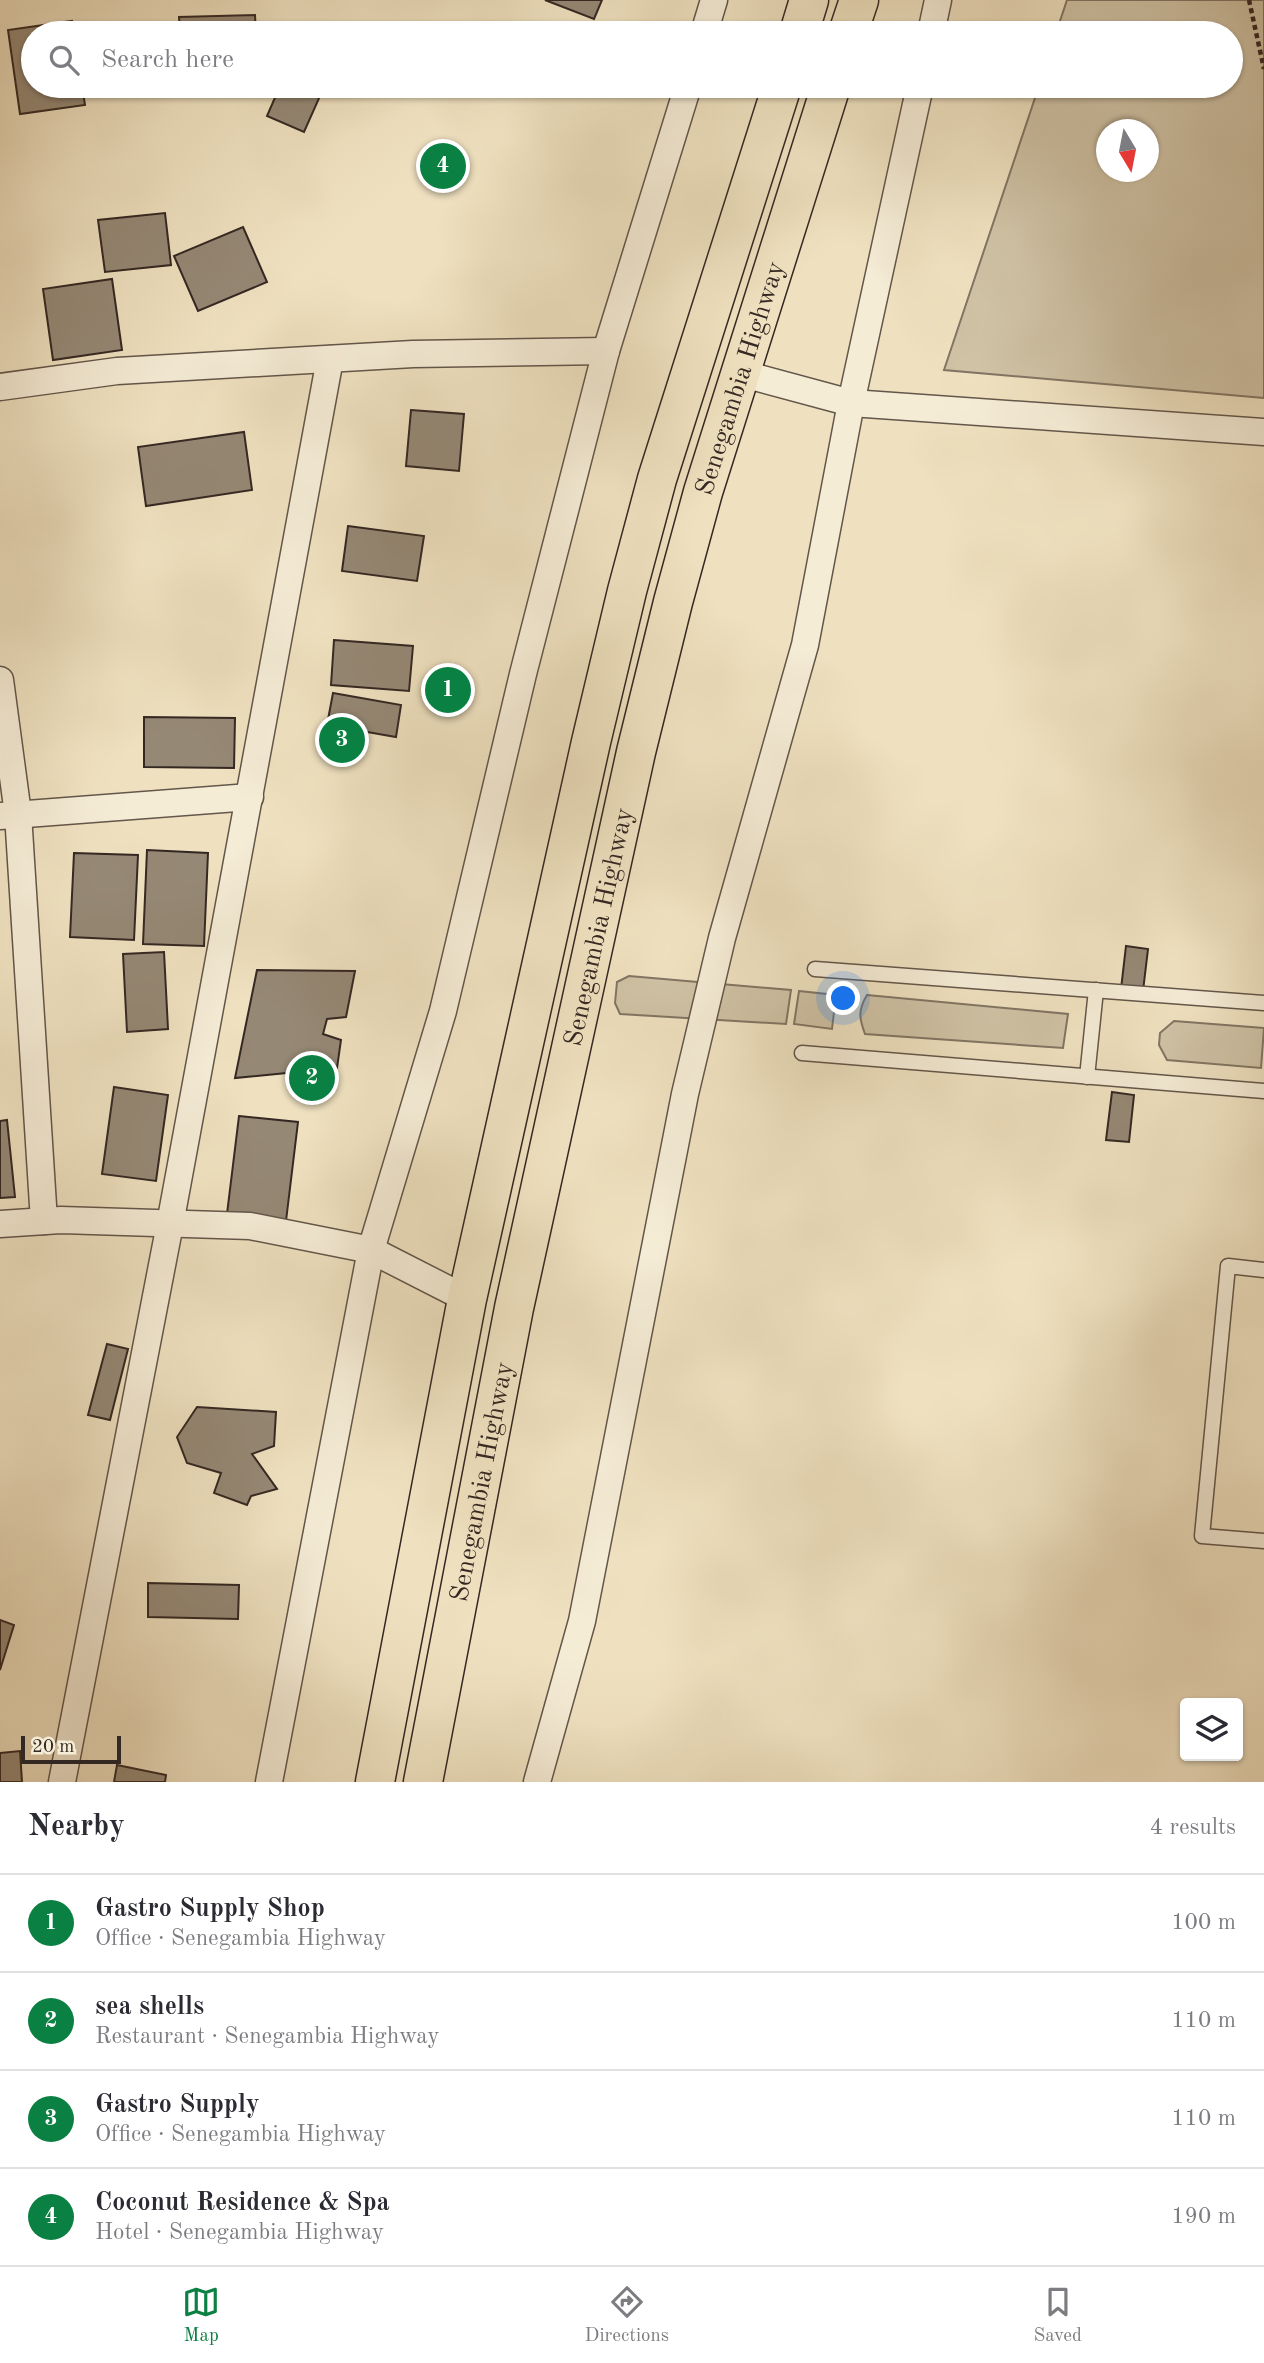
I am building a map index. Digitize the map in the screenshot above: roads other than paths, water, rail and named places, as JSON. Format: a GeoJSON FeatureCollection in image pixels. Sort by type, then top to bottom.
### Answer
{"type":"FeatureCollection","features":[{"type":"Feature","properties":{"kind":"main road"},"geometry":{"type":"LineString","coordinates":[[803,21],[809,0]]}},
{"type":"Feature","properties":{"kind":"main road"},"geometry":{"type":"LineString","coordinates":[[852,21],[859,0]]}},
{"type":"Feature","properties":{"kind":"main road","name":"Senegambia Highway"},"geometry":{"type":"LineString","coordinates":[[375,1782],[467,1299],[627,591],[690,372],[778,98]]}},
{"type":"Feature","properties":{"kind":"main road","name":"Senegambia Highway"},"geometry":{"type":"LineString","coordinates":[[423,1782],[514,1308],[636,752],[673,603],[740,373],[827,98]]}},
{"type":"Feature","properties":{"kind":"street"},"geometry":{"type":"LineString","coordinates":[[708,21],[714,0]]}},
{"type":"Feature","properties":{"kind":"street"},"geometry":{"type":"LineString","coordinates":[[934,21],[938,0]]}},
{"type":"Feature","properties":{"kind":"street"},"geometry":{"type":"LineString","coordinates":[[269,1782],[371,1250],[443,1011],[523,674],[606,351],[684,98]]}},
{"type":"Feature","properties":{"kind":"street"},"geometry":{"type":"LineString","coordinates":[[537,1782],[582,1621],[688,1081],[722,938],[805,645],[851,403],[917,98]]}},
{"type":"Feature","properties":{"kind":"street"},"geometry":{"type":"LineString","coordinates":[[0,387],[117,371],[413,355],[606,351]]}},
{"type":"Feature","properties":{"kind":"street"},"geometry":{"type":"LineString","coordinates":[[62,1782],[170,1224],[330,359]]}},
{"type":"Feature","properties":{"kind":"street"},"geometry":{"type":"LineString","coordinates":[[740,373],[851,403],[1264,432]]}},
{"type":"Feature","properties":{"kind":"street"},"geometry":{"type":"LineString","coordinates":[[0,681],[44,1221]]}},
{"type":"Feature","properties":{"kind":"street"},"geometry":{"type":"LineString","coordinates":[[9,815],[250,797]]}},
{"type":"Feature","properties":{"kind":"street"},"geometry":{"type":"LineString","coordinates":[[0,1224],[44,1221],[250,1226],[371,1250],[467,1299]]}},
{"type":"Feature","properties":{"kind":"lane"},"geometry":{"type":"LineString","coordinates":[[815,969],[1264,1003]]}},
{"type":"Feature","properties":{"kind":"lane"},"geometry":{"type":"LineString","coordinates":[[1087,1077],[1096,990]]}},
{"type":"Feature","properties":{"kind":"lane"},"geometry":{"type":"LineString","coordinates":[[802,1053],[1264,1091]]}},
{"type":"Feature","properties":{"kind":"lane"},"geometry":{"type":"LineString","coordinates":[[1264,1270],[1228,1266],[1202,1535],[1264,1541]]}},
{"type":"Feature","properties":{"kind":"place","name":"Coconut Residence & Spa"},"geometry":{"type":"Point","coordinates":[443,166]}},
{"type":"Feature","properties":{"kind":"place","name":"Gastro Supply Shop"},"geometry":{"type":"Point","coordinates":[448,690]}},
{"type":"Feature","properties":{"kind":"place","name":"Gastro Supply"},"geometry":{"type":"Point","coordinates":[342,740]}},
{"type":"Feature","properties":{"kind":"place","name":"sea shells"},"geometry":{"type":"Point","coordinates":[312,1078]}}]}
